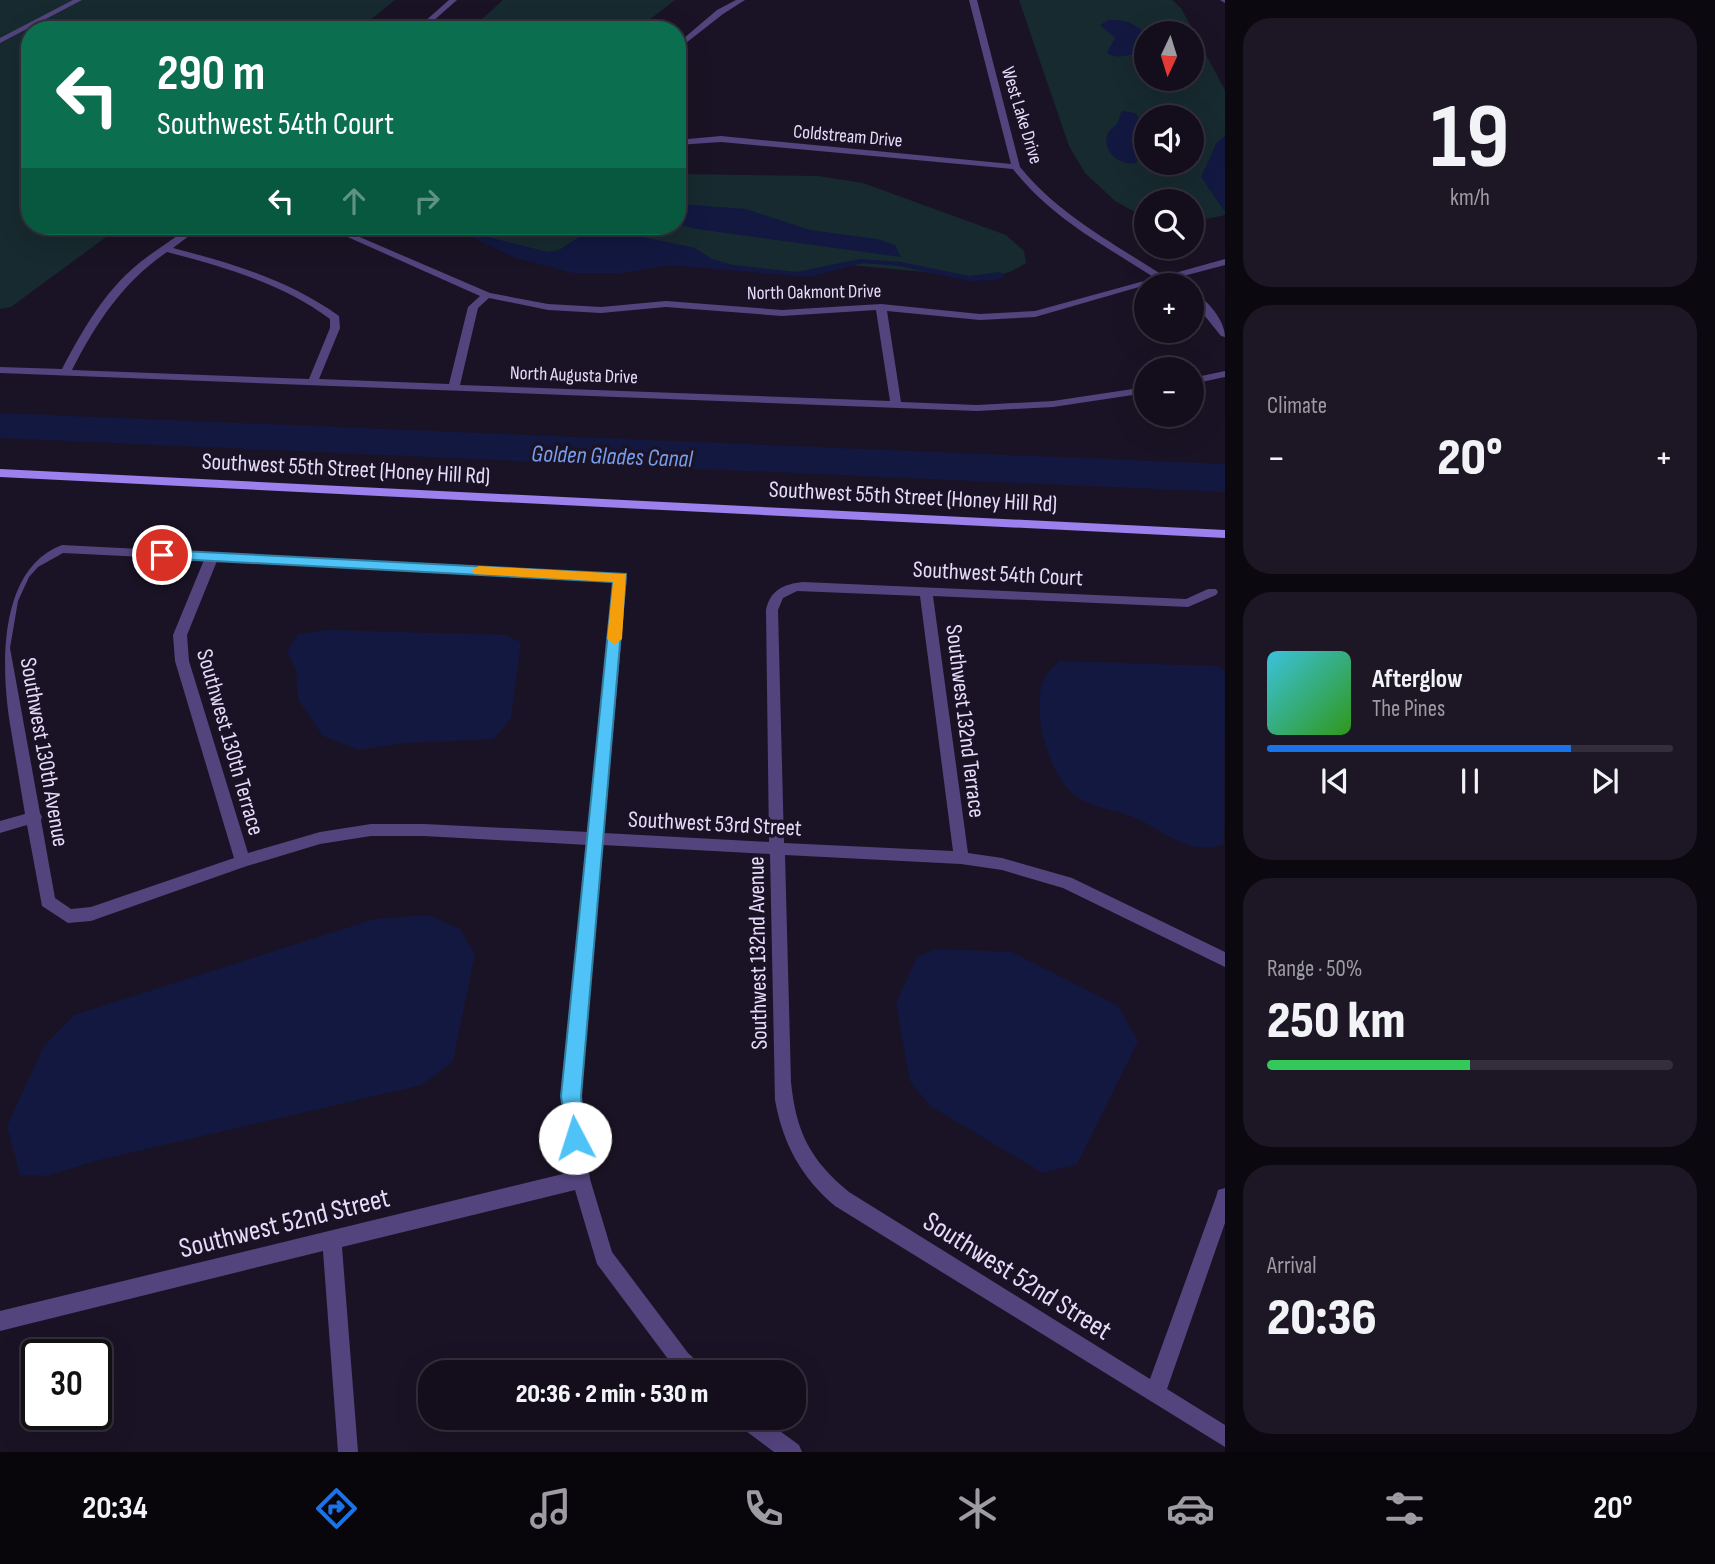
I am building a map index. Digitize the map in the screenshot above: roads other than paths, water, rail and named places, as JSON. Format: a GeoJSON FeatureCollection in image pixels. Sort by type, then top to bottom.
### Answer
{"type":"FeatureCollection","features":[{"type":"Feature","properties":{"kind":"street"},"geometry":{"type":"LineString","coordinates":[[38,21],[78,0]]}},
{"type":"Feature","properties":{"kind":"street"},"geometry":{"type":"LineString","coordinates":[[428,21],[453,0]]}},
{"type":"Feature","properties":{"kind":"street"},"geometry":{"type":"LineString","coordinates":[[686,40],[720,12],[741,0]]}},
{"type":"Feature","properties":{"kind":"street","name":"West Lake Drive"},"geometry":{"type":"LineString","coordinates":[[973,0],[1016,167],[1028,184],[1070,220],[1154,273]]}},
{"type":"Feature","properties":{"kind":"street"},"geometry":{"type":"LineString","coordinates":[[0,41],[21,30]]}},
{"type":"Feature","properties":{"kind":"street"},"geometry":{"type":"LineString","coordinates":[[686,135],[721,139]]}},
{"type":"Feature","properties":{"kind":"street","name":"Coldstream Drive"},"geometry":{"type":"LineString","coordinates":[[686,142],[721,139],[1016,167]]}},
{"type":"Feature","properties":{"kind":"street"},"geometry":{"type":"LineString","coordinates":[[65,373],[89,328],[113,295],[140,267],[185,235]]}},
{"type":"Feature","properties":{"kind":"street","name":"North Oakmont Drive"},"geometry":{"type":"LineString","coordinates":[[348,235],[487,295],[548,307],[601,310],[666,304],[782,313],[881,307],[1008,317],[1035,314],[1134,287]]}},
{"type":"Feature","properties":{"kind":"street"},"geometry":{"type":"LineString","coordinates":[[167,249],[230,266],[282,288],[335,318],[335,328],[313,382]]}},
{"type":"Feature","properties":{"kind":"street","name":"North Oakmont Drive"},"geometry":{"type":"LineString","coordinates":[[1185,273],[1225,262]]}},
{"type":"Feature","properties":{"kind":"street"},"geometry":{"type":"LineString","coordinates":[[454,387],[473,307],[487,295]]}},
{"type":"Feature","properties":{"kind":"street"},"geometry":{"type":"LineString","coordinates":[[1204,306],[1225,334]]}},
{"type":"Feature","properties":{"kind":"street"},"geometry":{"type":"LineString","coordinates":[[881,307],[896,405]]}},
{"type":"Feature","properties":{"kind":"street","name":"North Augusta Drive"},"geometry":{"type":"LineString","coordinates":[[0,369],[896,405],[1022,407],[1134,392]]}},
{"type":"Feature","properties":{"kind":"street"},"geometry":{"type":"LineString","coordinates":[[1204,378],[1225,373]]}},
{"type":"Feature","properties":{"kind":"street","name":"Southwest 55th Street (Honey Hill Rd)"},"geometry":{"type":"LineString","coordinates":[[0,473],[1068,524],[1225,534]]}},
{"type":"Feature","properties":{"kind":"street","name":"Southwest 55th Street (Honey Hill Rd)"},"geometry":{"type":"LineString","coordinates":[[1068,524],[1225,525]]}},
{"type":"Feature","properties":{"kind":"street","name":"Southwest 130th Avenue"},"geometry":{"type":"LineString","coordinates":[[68,916],[48,901],[3,648],[9,611],[24,570],[41,555],[62,550],[212,557]]}},
{"type":"Feature","properties":{"kind":"street"},"geometry":{"type":"LineString","coordinates":[[212,557],[621,577],[571,1096],[581,1179],[604,1257],[681,1360]]}},
{"type":"Feature","properties":{"kind":"street","name":"Southwest 130th Terrace"},"geometry":{"type":"LineString","coordinates":[[212,557],[180,635],[181,662],[243,861]]}},
{"type":"Feature","properties":{"kind":"street","name":"Southwest 54th Court"},"geometry":{"type":"LineString","coordinates":[[780,592],[803,586],[1188,603],[1212,592]]}},
{"type":"Feature","properties":{"kind":"street","name":"Southwest 132nd Terrace"},"geometry":{"type":"LineString","coordinates":[[926,591],[961,858]]}},
{"type":"Feature","properties":{"kind":"street","name":"Southwest 132nd Avenue"},"geometry":{"type":"LineString","coordinates":[[780,592],[772,610],[784,1110],[795,1146]]}},
{"type":"Feature","properties":{"kind":"street"},"geometry":{"type":"LineString","coordinates":[[0,827],[35,817]]}},
{"type":"Feature","properties":{"kind":"street","name":"Southwest 53rd Street"},"geometry":{"type":"LineString","coordinates":[[68,916],[92,914],[243,861],[320,838],[371,830],[961,858],[1034,871],[1067,883],[1225,960]]}},
{"type":"Feature","properties":{"kind":"street","name":"Southwest 52nd Street"},"geometry":{"type":"LineString","coordinates":[[795,1146],[807,1166],[842,1199],[1225,1437]]}},
{"type":"Feature","properties":{"kind":"street","name":"Southwest 52nd Street"},"geometry":{"type":"LineString","coordinates":[[0,1321],[581,1179]]}},
{"type":"Feature","properties":{"kind":"street"},"geometry":{"type":"LineString","coordinates":[[1155,1393],[1225,1197]]}},
{"type":"Feature","properties":{"kind":"street"},"geometry":{"type":"LineString","coordinates":[[332,1239],[348,1452]]}},
{"type":"Feature","properties":{"kind":"street"},"geometry":{"type":"LineString","coordinates":[[762,1430],[792,1452]]}},
{"type":"Feature","properties":{"kind":"water"},"geometry":{"type":"Polygon","coordinates":[[[1109,20],[1120,20],[1134,25],[1134,55],[1117,56],[1107,53],[1115,38],[1100,25],[1109,20]]]}},
{"type":"Feature","properties":{"kind":"water"},"geometry":{"type":"Polygon","coordinates":[[[1122,111],[1134,113],[1134,163],[1119,160],[1107,147],[1107,135],[1117,124],[1122,111]]]}},
{"type":"Feature","properties":{"kind":"water"},"geometry":{"type":"Polygon","coordinates":[[[1225,136],[1225,212],[1201,177],[1217,142],[1225,136]]]}},
{"type":"Feature","properties":{"kind":"water"},"geometry":{"type":"Polygon","coordinates":[[[686,205],[746,209],[810,230],[877,239],[895,245],[901,257],[686,226],[686,205]]]}},
{"type":"Feature","properties":{"kind":"water"},"geometry":{"type":"Polygon","coordinates":[[[458,235],[483,235],[548,252],[559,250],[582,235],[643,237],[695,248],[712,259],[733,265],[796,272],[860,259],[901,262],[969,276],[1000,272],[1006,276],[996,280],[968,281],[899,266],[863,263],[809,277],[669,265],[622,273],[573,273],[516,258],[473,238],[458,235]]]}},
{"type":"Feature","properties":{"kind":"water","name":"Golden Glades Canal"},"geometry":{"type":"Polygon","coordinates":[[[0,413],[1225,464],[1225,492],[0,438],[0,413]]]}},
{"type":"Feature","properties":{"kind":"water"},"geometry":{"type":"Polygon","coordinates":[[[329,630],[505,635],[521,642],[511,718],[494,739],[405,743],[359,750],[323,736],[298,699],[296,670],[287,651],[298,634],[329,630]]]}},
{"type":"Feature","properties":{"kind":"water"},"geometry":{"type":"Polygon","coordinates":[[[1059,661],[1216,666],[1225,671],[1224,844],[1212,847],[1189,845],[1135,818],[1096,806],[1075,796],[1057,773],[1044,740],[1041,723],[1041,690],[1045,677],[1059,661]]]}},
{"type":"Feature","properties":{"kind":"water"},"geometry":{"type":"Polygon","coordinates":[[[428,915],[460,929],[475,954],[453,1061],[422,1085],[99,1160],[46,1176],[20,1175],[7,1126],[44,1046],[74,1015],[375,919],[428,915]]]}},
{"type":"Feature","properties":{"kind":"water"},"geometry":{"type":"Polygon","coordinates":[[[935,949],[1012,952],[1118,1006],[1138,1041],[1077,1164],[1043,1173],[930,1106],[910,1081],[896,1003],[917,957],[935,949]]]}}]}
